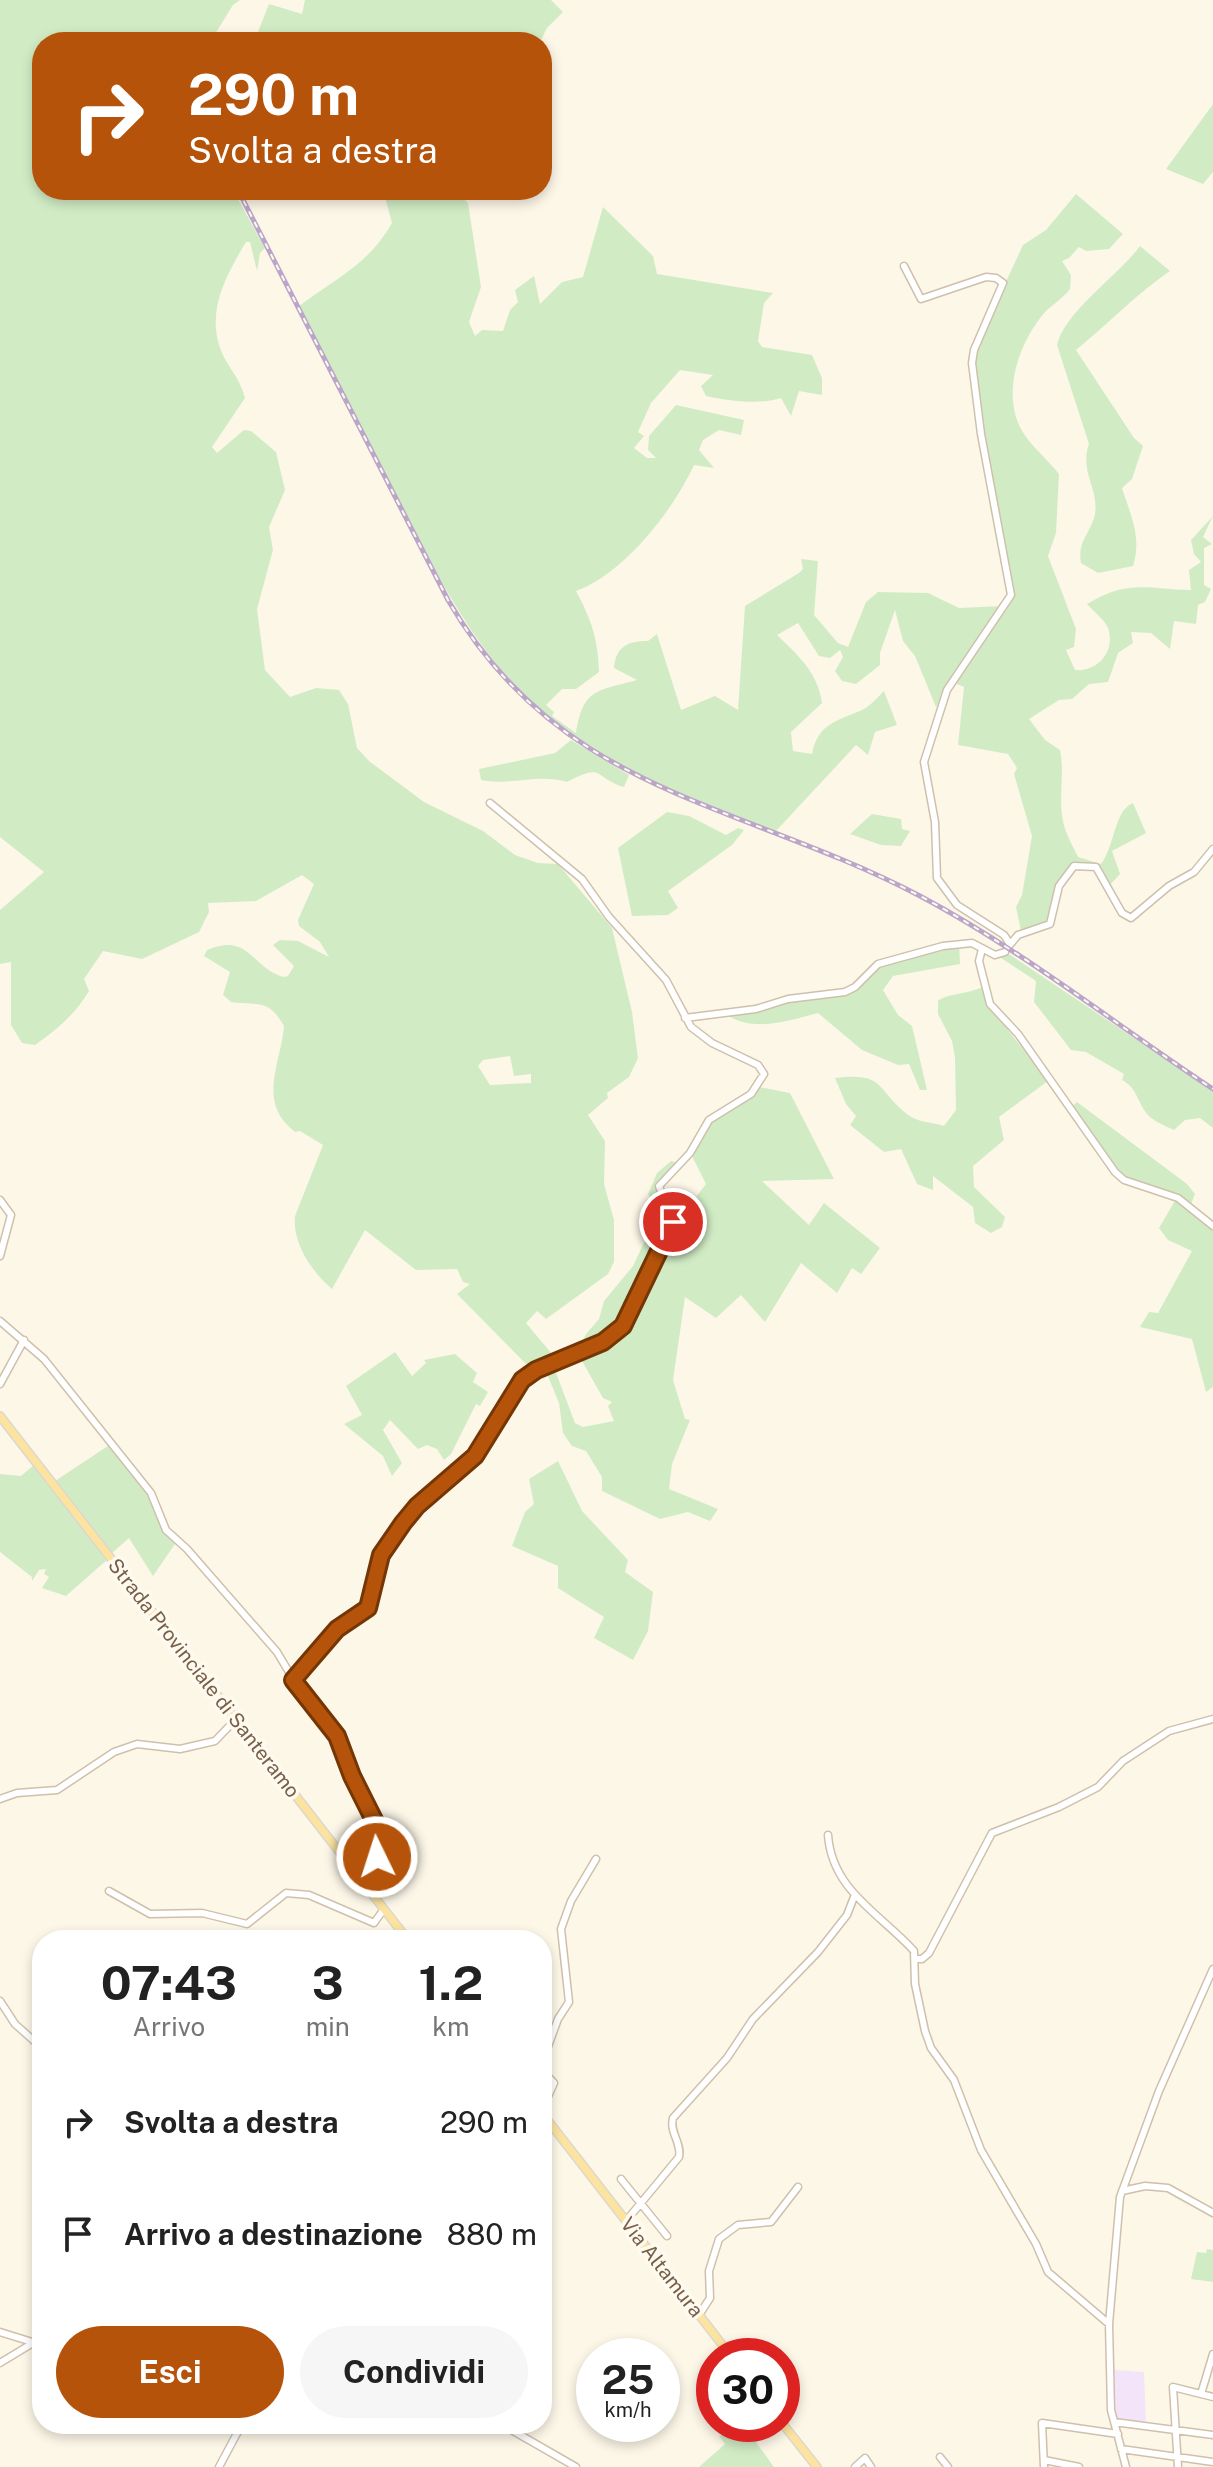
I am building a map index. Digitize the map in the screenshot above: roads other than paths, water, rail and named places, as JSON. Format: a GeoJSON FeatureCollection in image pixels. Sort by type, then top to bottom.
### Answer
{"type":"FeatureCollection","features":[{"type":"Feature","properties":{"kind":"main road","name":"Strada Provinciale di Santeramo"},"geometry":{"type":"LineString","coordinates":[[0,1416],[400,1930]]}},
{"type":"Feature","properties":{"kind":"main road","name":"Via Altamura"},"geometry":{"type":"LineString","coordinates":[[552,2125],[717,2338]]}},
{"type":"Feature","properties":{"kind":"main road"},"geometry":{"type":"LineString","coordinates":[[797,2442],[817,2467]]}},
{"type":"Feature","properties":{"kind":"street"},"geometry":{"type":"LineString","coordinates":[[904,266],[921,299],[986,277],[1003,283],[974,350],[972,363],[981,434],[1011,595],[947,690],[924,762],[935,822],[937,878],[959,907],[1004,935],[1007,948]]}},
{"type":"Feature","properties":{"kind":"street"},"geometry":{"type":"LineString","coordinates":[[293,1680],[337,1629],[368,1608],[384,1550],[417,1506],[475,1456],[517,1386],[536,1370],[603,1342],[626,1321],[673,1225],[659,1186],[690,1153],[709,1120],[751,1094],[764,1074],[758,1065],[712,1043],[691,1027],[666,980],[609,917],[582,879],[490,803]]}},
{"type":"Feature","properties":{"kind":"street"},"geometry":{"type":"LineString","coordinates":[[685,1018],[756,1009],[788,999],[845,992],[855,987],[878,964],[943,946],[968,942],[998,956],[1018,935],[1048,927],[1059,886],[1074,866],[1087,864],[1096,867],[1129,918],[1194,872],[1213,849]]}},
{"type":"Feature","properties":{"kind":"street"},"geometry":{"type":"LineString","coordinates":[[982,949],[979,961],[990,1004],[1018,1034],[1115,1172],[1129,1182],[1178,1198],[1213,1226]]}},
{"type":"Feature","properties":{"kind":"street"},"geometry":{"type":"LineString","coordinates":[[0,1200],[11,1215],[0,1256]]}},
{"type":"Feature","properties":{"kind":"street"},"geometry":{"type":"LineString","coordinates":[[0,1321],[44,1359],[145,1485],[166,1530],[277,1652],[293,1680],[337,1736],[352,1776],[376,1824],[373,1895]]}},
{"type":"Feature","properties":{"kind":"street"},"geometry":{"type":"LineString","coordinates":[[0,1384],[24,1340]]}},
{"type":"Feature","properties":{"kind":"street"},"geometry":{"type":"LineString","coordinates":[[0,1799],[17,1793],[57,1790],[114,1752],[137,1744],[180,1749],[215,1741],[236,1719]]}},
{"type":"Feature","properties":{"kind":"street"},"geometry":{"type":"LineString","coordinates":[[915,1959],[922,1959],[929,1953],[992,1833],[1059,1807],[1098,1787],[1123,1761],[1169,1731],[1213,1719]]}},
{"type":"Feature","properties":{"kind":"street"},"geometry":{"type":"LineString","coordinates":[[828,1835],[834,1861],[854,1897],[909,1945],[915,1959],[915,1984],[931,2048],[954,2080],[981,2150],[1036,2244],[1048,2272],[1109,2324]]}},
{"type":"Feature","properties":{"kind":"street"},"geometry":{"type":"LineString","coordinates":[[552,2036],[569,2002],[561,1929],[571,1901],[596,1859]]}},
{"type":"Feature","properties":{"kind":"street"},"geometry":{"type":"LineString","coordinates":[[109,1891],[150,1914],[202,1913],[247,1924],[286,1893],[309,1895],[374,1923],[384,1909]]}},
{"type":"Feature","properties":{"kind":"street"},"geometry":{"type":"LineString","coordinates":[[626,2221],[679,2157],[680,2148],[672,2129],[673,2118],[727,2058],[753,2019],[818,1952],[847,1915],[854,1897]]}},
{"type":"Feature","properties":{"kind":"street"},"geometry":{"type":"LineString","coordinates":[[1126,2467],[1114,2422],[1109,2324],[1122,2191],[1159,2091],[1213,1969]]}},
{"type":"Feature","properties":{"kind":"street"},"geometry":{"type":"LineString","coordinates":[[0,2001],[15,2024],[32,2039]]}},
{"type":"Feature","properties":{"kind":"street"},"geometry":{"type":"LineString","coordinates":[[621,2179],[667,2236]]}},
{"type":"Feature","properties":{"kind":"street"},"geometry":{"type":"LineString","coordinates":[[1122,2191],[1145,2186],[1168,2188],[1213,2213]]}},
{"type":"Feature","properties":{"kind":"street"},"geometry":{"type":"LineString","coordinates":[[699,2315],[710,2298],[709,2271],[719,2239],[738,2225],[771,2222],[798,2187]]}},
{"type":"Feature","properties":{"kind":"street"},"geometry":{"type":"LineString","coordinates":[[0,2332],[32,2343]]}},
{"type":"Feature","properties":{"kind":"street"},"geometry":{"type":"LineString","coordinates":[[0,2363],[32,2344]]}},
{"type":"Feature","properties":{"kind":"street"},"geometry":{"type":"LineString","coordinates":[[1201,2394],[1213,2354]]}},
{"type":"Feature","properties":{"kind":"street"},"geometry":{"type":"LineString","coordinates":[[1178,2467],[1173,2387],[1213,2397]]}},
{"type":"Feature","properties":{"kind":"street"},"geometry":{"type":"LineString","coordinates":[[1114,2422],[1213,2435]]}},
{"type":"Feature","properties":{"kind":"street"},"geometry":{"type":"LineString","coordinates":[[1079,2467],[1044,2463],[1042,2423],[1118,2434]]}},
{"type":"Feature","properties":{"kind":"street"},"geometry":{"type":"LineString","coordinates":[[219,2467],[237,2434]]}},
{"type":"Feature","properties":{"kind":"street"},"geometry":{"type":"LineString","coordinates":[[518,2434],[576,2467]]}},
{"type":"Feature","properties":{"kind":"street"},"geometry":{"type":"LineString","coordinates":[[1121,2449],[1212,2462],[1213,2450]]}},
{"type":"Feature","properties":{"kind":"street"},"geometry":{"type":"LineString","coordinates":[[940,2457],[948,2467]]}},
{"type":"Feature","properties":{"kind":"street"},"geometry":{"type":"LineString","coordinates":[[855,2467],[865,2458],[871,2467]]}},
{"type":"Feature","properties":{"kind":"railway"},"geometry":{"type":"LineString","coordinates":[[243,200],[448,600],[493,665],[544,715],[599,754],[658,786],[852,864],[958,917],[1032,964],[1213,1089]]}}]}
